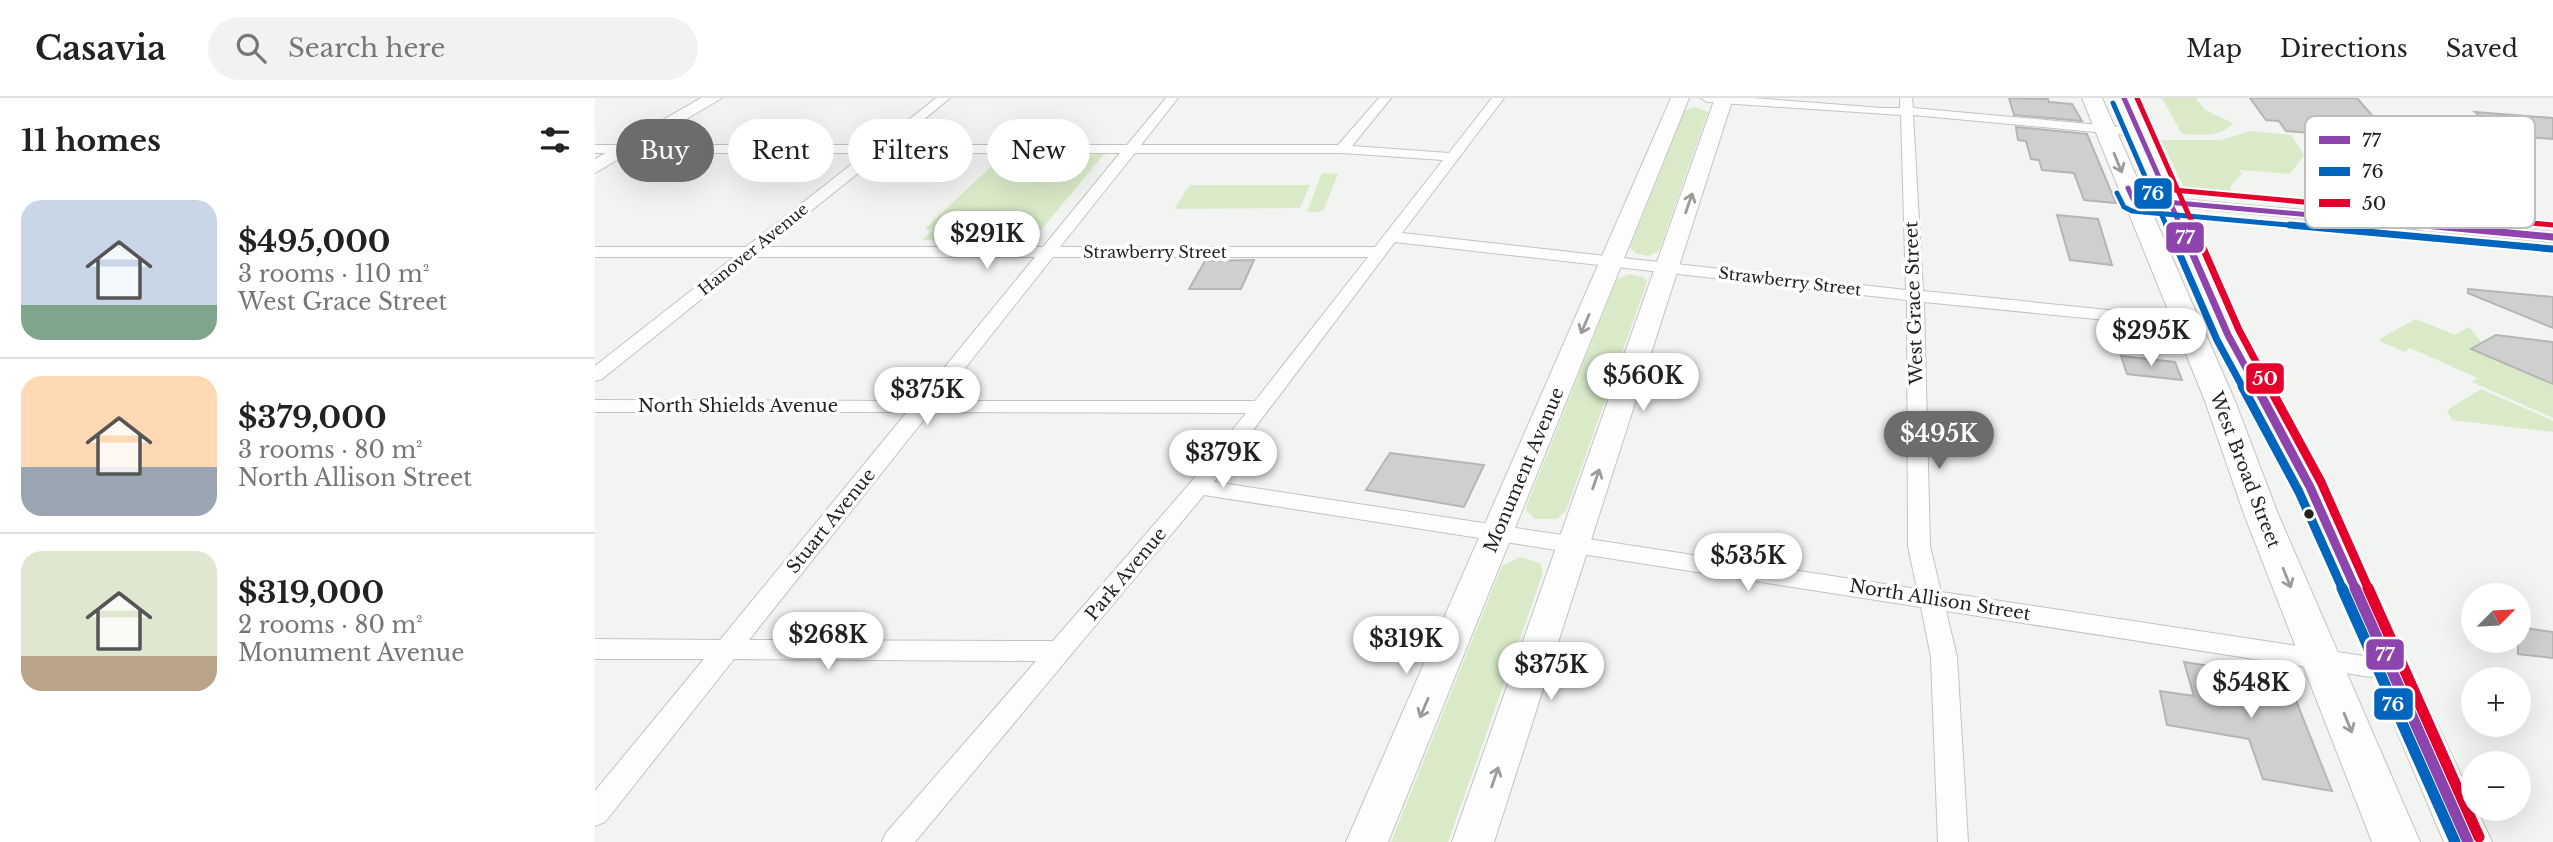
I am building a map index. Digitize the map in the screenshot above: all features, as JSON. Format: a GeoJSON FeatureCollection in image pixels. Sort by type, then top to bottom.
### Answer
{"type":"FeatureCollection","features":[{"type":"Feature","properties":{"kind":"main road","name":"West Broad Street"},"geometry":{"type":"LineString","coordinates":[[2092,98],[2104,128],[2151,200],[2310,487],[2467,842]]}},
{"type":"Feature","properties":{"kind":"main road","name":"West Broad Street"},"geometry":{"type":"LineString","coordinates":[[2124,98],[2138,132],[2151,200],[2153,238],[2396,842]]}},
{"type":"Feature","properties":{"kind":"street"},"geometry":{"type":"LineString","coordinates":[[677,119],[713,98]]}},
{"type":"Feature","properties":{"kind":"street","name":"Hanover Avenue"},"geometry":{"type":"LineString","coordinates":[[917,119],[944,98]]}},
{"type":"Feature","properties":{"kind":"street","name":"Stuart Avenue"},"geometry":{"type":"LineString","coordinates":[[595,813],[1173,98]]}},
{"type":"Feature","properties":{"kind":"street"},"geometry":{"type":"LineString","coordinates":[[1342,149],[1385,98]]}},
{"type":"Feature","properties":{"kind":"street","name":"Park Avenue"},"geometry":{"type":"LineString","coordinates":[[897,842],[1199,486],[1498,98]]}},
{"type":"Feature","properties":{"kind":"street","name":"Monument Avenue"},"geometry":{"type":"LineString","coordinates":[[1367,842],[1680,98]]}},
{"type":"Feature","properties":{"kind":"street"},"geometry":{"type":"LineString","coordinates":[[1473,842],[1667,267],[1718,98],[1883,112],[1906,104]]}},
{"type":"Feature","properties":{"kind":"street"},"geometry":{"type":"LineString","coordinates":[[1810,98],[1886,105],[1906,104],[2138,132]]}},
{"type":"Feature","properties":{"kind":"street","name":"West Grace Street"},"geometry":{"type":"LineString","coordinates":[[1906,104],[1915,296],[1919,546],[1944,657],[1953,842]]}},
{"type":"Feature","properties":{"kind":"street"},"geometry":{"type":"LineString","coordinates":[[714,149],[848,148]]}},
{"type":"Feature","properties":{"kind":"street"},"geometry":{"type":"LineString","coordinates":[[973,148],[1342,149],[1453,157]]}},
{"type":"Feature","properties":{"kind":"street"},"geometry":{"type":"LineString","coordinates":[[595,149],[616,149]]}},
{"type":"Feature","properties":{"kind":"street"},"geometry":{"type":"LineString","coordinates":[[595,167],[616,155]]}},
{"type":"Feature","properties":{"kind":"street","name":"Hanover Avenue"},"geometry":{"type":"LineString","coordinates":[[595,375],[848,173]]}},
{"type":"Feature","properties":{"kind":"street"},"geometry":{"type":"LineString","coordinates":[[2151,200],[2305,214]]}},
{"type":"Feature","properties":{"kind":"street"},"geometry":{"type":"LineString","coordinates":[[2455,228],[2553,237]]}},
{"type":"Feature","properties":{"kind":"street","name":"Strawberry Street"},"geometry":{"type":"LineString","coordinates":[[595,252],[1046,252],[1385,245],[1612,261],[1915,296],[2187,323]]}},
{"type":"Feature","properties":{"kind":"street","name":"North Shields Avenue"},"geometry":{"type":"LineString","coordinates":[[595,406],[1259,407]]}},
{"type":"Feature","properties":{"kind":"street","name":"North Allison Street"},"geometry":{"type":"LineString","coordinates":[[1199,486],[2390,670]]}},
{"type":"Feature","properties":{"kind":"street"},"geometry":{"type":"LineString","coordinates":[[595,649],[1061,651]]}},
{"type":"Feature","properties":{"kind":"green space"},"geometry":{"type":"Polygon","coordinates":[[[2162,98],[2196,98],[2205,110],[2233,123],[2217,133],[2182,134],[2162,98]]]}},
{"type":"Feature","properties":{"kind":"green space"},"geometry":{"type":"Polygon","coordinates":[[[1694,107],[1708,112],[1659,251],[1648,256],[1637,254],[1630,248],[1685,110],[1694,107]]]}},
{"type":"Feature","properties":{"kind":"green space"},"geometry":{"type":"Polygon","coordinates":[[[2251,131],[2291,135],[2304,155],[2290,174],[2239,170],[2242,174],[2230,187],[2236,199],[2187,194],[2161,140],[2221,140],[2251,131]]]}},
{"type":"Feature","properties":{"kind":"green space"},"geometry":{"type":"Polygon","coordinates":[[[1090,154],[1104,154],[1090,171],[1090,154]]]}},
{"type":"Feature","properties":{"kind":"green space"},"geometry":{"type":"Polygon","coordinates":[[[987,170],[987,182],[1081,182],[1032,241],[922,240],[933,230],[925,229],[987,170]]]}},
{"type":"Feature","properties":{"kind":"green space"},"geometry":{"type":"Polygon","coordinates":[[[1322,173],[1338,174],[1324,209],[1307,212],[1322,173]]]}},
{"type":"Feature","properties":{"kind":"green space"},"geometry":{"type":"Polygon","coordinates":[[[1190,185],[1310,185],[1300,208],[1174,209],[1190,185]]]}},
{"type":"Feature","properties":{"kind":"green space"},"geometry":{"type":"Polygon","coordinates":[[[1629,274],[1644,277],[1647,282],[1566,511],[1557,519],[1534,519],[1526,510],[1527,505],[1617,279],[1629,274]]]}},
{"type":"Feature","properties":{"kind":"green space"},"geometry":{"type":"Polygon","coordinates":[[[2416,319],[2455,335],[2469,327],[2482,343],[2472,350],[2553,384],[2553,418],[2472,382],[2478,378],[2410,348],[2404,352],[2380,341],[2416,319]]]}},
{"type":"Feature","properties":{"kind":"green space"},"geometry":{"type":"Polygon","coordinates":[[[2481,389],[2553,421],[2553,432],[2452,420],[2447,410],[2481,389]]]}},
{"type":"Feature","properties":{"kind":"green space"},"geometry":{"type":"Polygon","coordinates":[[[1520,557],[1540,563],[1543,573],[1448,842],[1391,842],[1502,566],[1520,557]]]}},
{"type":"Feature","properties":{"kind":"building"},"geometry":{"type":"Polygon","coordinates":[[[2009,98],[2048,99],[2049,102],[2072,104],[2082,121],[2014,115],[2009,98]]]}},
{"type":"Feature","properties":{"kind":"building"},"geometry":{"type":"Polygon","coordinates":[[[2250,98],[2357,98],[2373,116],[2305,116],[2305,133],[2286,131],[2279,121],[2266,120],[2250,98]]]}},
{"type":"Feature","properties":{"kind":"building"},"geometry":{"type":"Polygon","coordinates":[[[2475,112],[2527,116],[2480,116],[2475,112]]]}},
{"type":"Feature","properties":{"kind":"building"},"geometry":{"type":"Polygon","coordinates":[[[2535,117],[2553,118],[2553,139],[2535,138],[2535,117]]]}},
{"type":"Feature","properties":{"kind":"building"},"geometry":{"type":"Polygon","coordinates":[[[2016,127],[2087,134],[2116,203],[2084,200],[2074,173],[2042,170],[2039,160],[2031,159],[2026,141],[2018,140],[2016,127]]]}},
{"type":"Feature","properties":{"kind":"building"},"geometry":{"type":"Polygon","coordinates":[[[2057,215],[2098,219],[2112,265],[2070,260],[2057,215]]]}},
{"type":"Feature","properties":{"kind":"building"},"geometry":{"type":"Polygon","coordinates":[[[1254,260],[1241,289],[1189,289],[1205,261],[1254,260]]]}},
{"type":"Feature","properties":{"kind":"building"},"geometry":{"type":"Polygon","coordinates":[[[2468,289],[2553,297],[2553,328],[2468,293],[2468,289]]]}},
{"type":"Feature","properties":{"kind":"building"},"geometry":{"type":"Polygon","coordinates":[[[2496,335],[2553,342],[2553,384],[2471,349],[2496,335]]]}},
{"type":"Feature","properties":{"kind":"building"},"geometry":{"type":"Polygon","coordinates":[[[2121,356],[2175,362],[2182,380],[2127,374],[2121,356]]]}},
{"type":"Feature","properties":{"kind":"building"},"geometry":{"type":"Polygon","coordinates":[[[1390,453],[1484,465],[1464,507],[1366,490],[1390,453]]]}},
{"type":"Feature","properties":{"kind":"building"},"geometry":{"type":"Polygon","coordinates":[[[2531,629],[2553,632],[2553,658],[2518,654],[2531,653],[2531,629]]]}},
{"type":"Feature","properties":{"kind":"building"},"geometry":{"type":"Polygon","coordinates":[[[2184,662],[2287,678],[2332,791],[2263,779],[2249,739],[2167,725],[2160,691],[2194,696],[2184,662]]]}},
{"type":"Feature","properties":{"kind":"transit line","name":"77"},"geometry":{"type":"LineString","coordinates":[[2124,98],[2228,335],[2310,487],[2468,842]]}},
{"type":"Feature","properties":{"kind":"transit line","name":"50"},"geometry":{"type":"LineString","coordinates":[[2137,98],[2239,330],[2321,482],[2479,837]]}},
{"type":"Feature","properties":{"kind":"transit line","name":"76"},"geometry":{"type":"LineString","coordinates":[[2113,103],[2217,340],[2299,492],[2455,842]]}},
{"type":"Feature","properties":{"kind":"transit line","name":"50"},"geometry":{"type":"LineString","coordinates":[[2139,183],[2141,187],[2305,202]]}},
{"type":"Feature","properties":{"kind":"transit line","name":"77"},"geometry":{"type":"LineString","coordinates":[[2128,188],[2133,199],[2305,215]]}},
{"type":"Feature","properties":{"kind":"transit line","name":"76"},"geometry":{"type":"LineString","coordinates":[[2117,193],[2124,207],[2132,211],[2305,227]]}},
{"type":"Feature","properties":{"kind":"transit line","name":"50"},"geometry":{"type":"LineString","coordinates":[[2535,223],[2553,225]]}},
{"type":"Feature","properties":{"kind":"transit line","name":"76"},"geometry":{"type":"LineString","coordinates":[[2320,228],[2552,249]]}},
{"type":"Feature","properties":{"kind":"transit line","name":"77"},"geometry":{"type":"LineString","coordinates":[[2454,228],[2553,237]]}}]}
